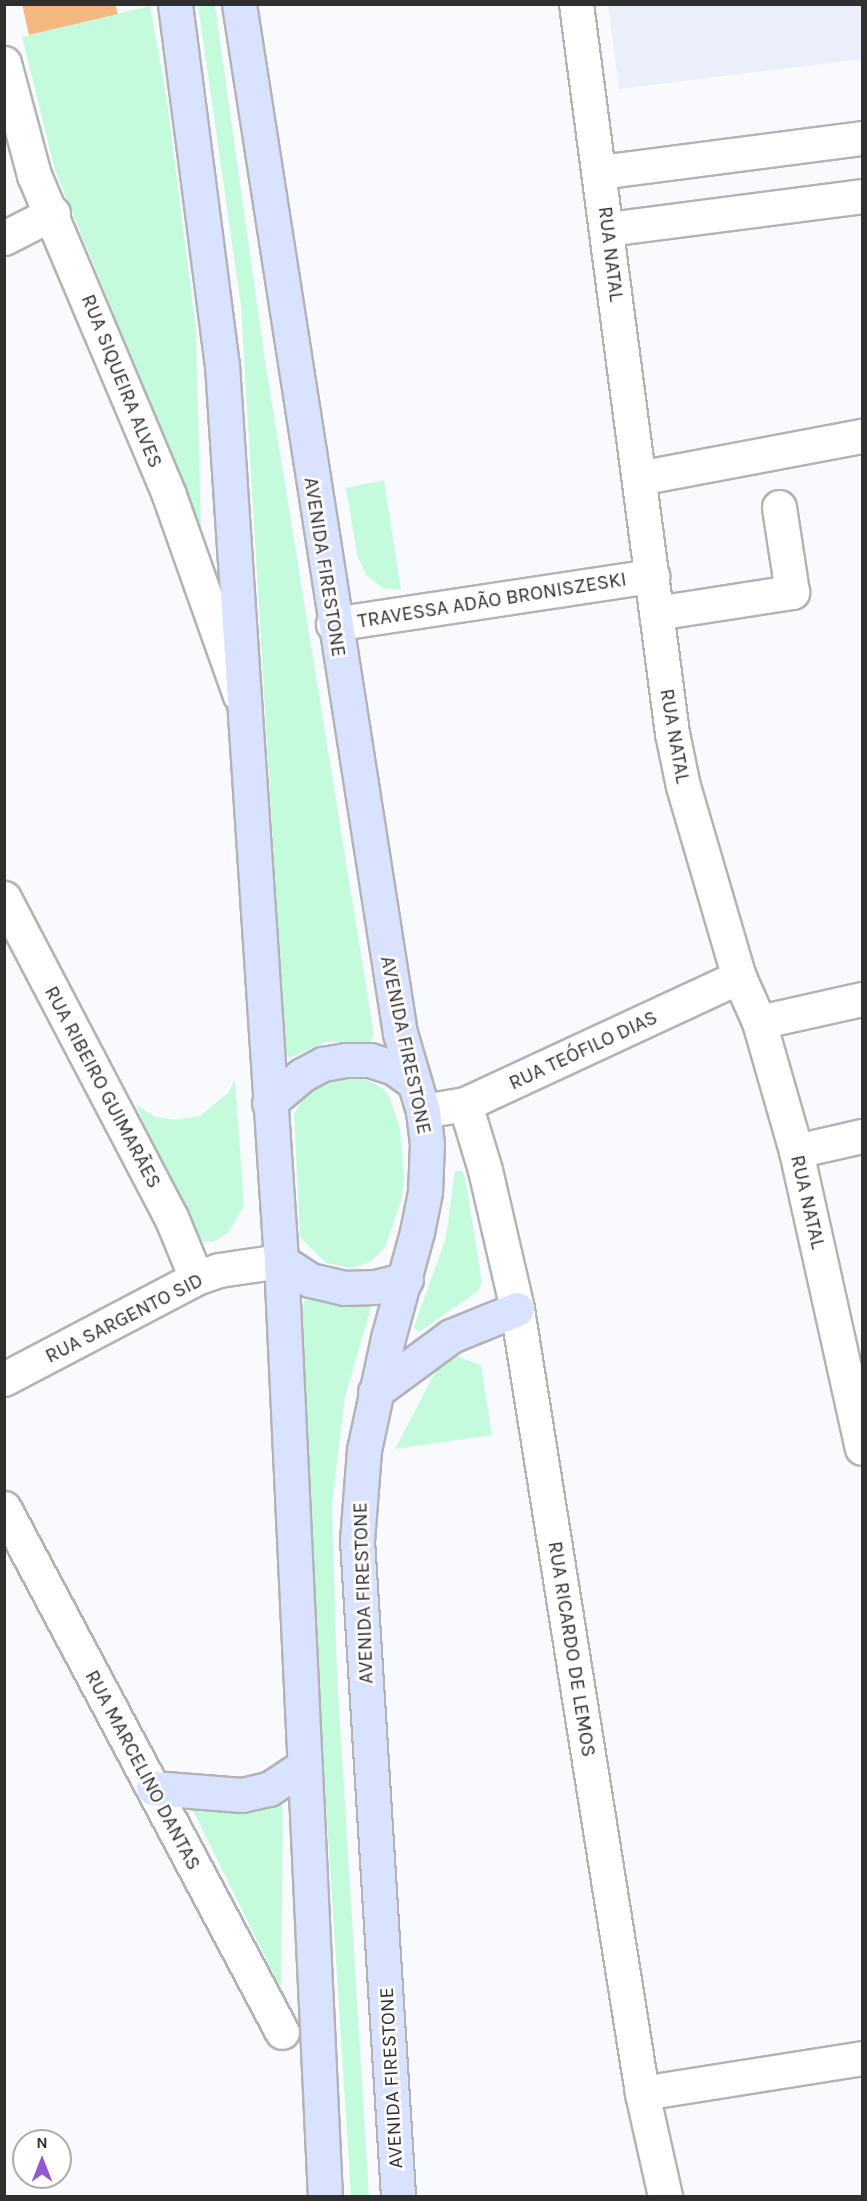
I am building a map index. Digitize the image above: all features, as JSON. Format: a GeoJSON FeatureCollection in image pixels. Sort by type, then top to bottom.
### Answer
{"type":"FeatureCollection","features":[{"type":"Feature","properties":{"kind":"main road"},"geometry":{"type":"LineString","coordinates":[[176,4],[217,309],[241,700],[281,1261],[326,2196]]}},
{"type":"Feature","properties":{"kind":"main road","name":"AVENIDA FIRESTONE"},"geometry":{"type":"LineString","coordinates":[[239,4],[333,624],[400,1033],[418,1097],[425,1192],[406,1280],[375,1392],[364,1450],[357,1540],[398,2196]]}},
{"type":"Feature","properties":{"kind":"main road"},"geometry":{"type":"LineString","coordinates":[[269,1102],[302,1075],[323,1064],[346,1060],[370,1060],[394,1068],[418,1097]]}},
{"type":"Feature","properties":{"kind":"main road"},"geometry":{"type":"LineString","coordinates":[[281,1261],[310,1280],[344,1288],[375,1287],[406,1280]]}},
{"type":"Feature","properties":{"kind":"main road"},"geometry":{"type":"LineString","coordinates":[[375,1392],[451,1336],[517,1309]]}},
{"type":"Feature","properties":{"kind":"main road"},"geometry":{"type":"LineString","coordinates":[[153,1788],[208,1795],[242,1795],[269,1789],[305,1765]]}},
{"type":"Feature","properties":{"kind":"street","name":"RUA NATAL"},"geometry":{"type":"LineString","coordinates":[[576,4],[608,229],[656,613],[683,786],[739,977],[759,1022],[796,1151],[862,1448]]}},
{"type":"Feature","properties":{"kind":"street","name":"RUA SIQUEIRA ALVES"},"geometry":{"type":"LineString","coordinates":[[4,63],[24,148],[169,495],[241,700]]}},
{"type":"Feature","properties":{"kind":"street"},"geometry":{"type":"LineString","coordinates":[[600,172],[862,138]]}},
{"type":"Feature","properties":{"kind":"street"},"geometry":{"type":"LineString","coordinates":[[608,229],[862,196]]}},
{"type":"Feature","properties":{"kind":"street"},"geometry":{"type":"LineString","coordinates":[[4,238],[53,213]]}},
{"type":"Feature","properties":{"kind":"street"},"geometry":{"type":"LineString","coordinates":[[639,478],[862,436]]}},
{"type":"Feature","properties":{"kind":"street"},"geometry":{"type":"LineString","coordinates":[[656,613],[792,592],[779,507]]}},
{"type":"Feature","properties":{"kind":"street","name":"TRAVESSA ADÃO BRONISZESKI"},"geometry":{"type":"LineString","coordinates":[[333,624],[652,576]]}},
{"type":"Feature","properties":{"kind":"street","name":"RUA RIBEIRO GUIMARÃES"},"geometry":{"type":"LineString","coordinates":[[4,898],[171,1217],[196,1278]]}},
{"type":"Feature","properties":{"kind":"street","name":"RUA TEÓFILO DIAS"},"geometry":{"type":"LineString","coordinates":[[418,1097],[465,1104],[739,977]]}},
{"type":"Feature","properties":{"kind":"street"},"geometry":{"type":"LineString","coordinates":[[759,1022],[862,999]]}},
{"type":"Feature","properties":{"kind":"street","name":"RUA RICARDO DE LEMOS"},"geometry":{"type":"LineString","coordinates":[[465,1104],[486,1170],[517,1309],[642,2093],[665,2196]]}},
{"type":"Feature","properties":{"kind":"street"},"geometry":{"type":"LineString","coordinates":[[796,1151],[862,1136]]}},
{"type":"Feature","properties":{"kind":"street","name":"RUA SARGENTO SID"},"geometry":{"type":"LineString","coordinates":[[4,1379],[196,1278],[219,1270],[281,1261]]}},
{"type":"Feature","properties":{"kind":"street","name":"RUA MARCELINO DANTAS"},"geometry":{"type":"LineString","coordinates":[[4,1508],[282,2032]]}},
{"type":"Feature","properties":{"kind":"street"},"geometry":{"type":"LineString","coordinates":[[642,2093],[862,2058]]}},
{"type":"Feature","properties":{"kind":"shaded area"},"geometry":{"type":"Polygon","coordinates":[[[608,5],[862,5],[862,59],[619,89],[608,5]]]}},
{"type":"Feature","properties":{"kind":"green space"},"geometry":{"type":"Polygon","coordinates":[[[198,5],[215,5],[265,360],[374,1035],[371,1042],[326,1042],[289,1058],[285,1046],[241,306],[198,5]]]}},
{"type":"Feature","properties":{"kind":"green space"},"geometry":{"type":"Polygon","coordinates":[[[150,6],[167,101],[196,330],[201,527],[55,170],[22,37],[150,6]]]}},
{"type":"Feature","properties":{"kind":"green space"},"geometry":{"type":"Polygon","coordinates":[[[384,480],[401,590],[383,588],[366,575],[357,555],[346,488],[384,480]]]}},
{"type":"Feature","properties":{"kind":"green space"},"geometry":{"type":"Polygon","coordinates":[[[357,1075],[381,1087],[389,1096],[400,1128],[404,1176],[402,1198],[385,1248],[370,1262],[351,1268],[326,1263],[300,1237],[294,1114],[305,1095],[318,1084],[331,1078],[357,1075]]]}},
{"type":"Feature","properties":{"kind":"green space"},"geometry":{"type":"Polygon","coordinates":[[[235,1079],[244,1206],[228,1233],[213,1242],[200,1241],[186,1222],[136,1105],[156,1117],[174,1120],[200,1116],[228,1093],[235,1079]]]}},
{"type":"Feature","properties":{"kind":"green space"},"geometry":{"type":"Polygon","coordinates":[[[455,1171],[462,1171],[465,1177],[482,1282],[478,1291],[419,1332],[414,1327],[446,1237],[455,1171]]]}},
{"type":"Feature","properties":{"kind":"green space"},"geometry":{"type":"Polygon","coordinates":[[[312,1297],[344,1305],[368,1302],[371,1307],[345,1397],[332,1504],[337,1674],[369,2196],[351,2196],[309,1536],[301,1309],[304,1301],[312,1297]]]}},
{"type":"Feature","properties":{"kind":"green space"},"geometry":{"type":"Polygon","coordinates":[[[456,1356],[481,1365],[492,1435],[395,1449],[432,1378],[441,1365],[456,1356]]]}},
{"type":"Feature","properties":{"kind":"green space"},"geometry":{"type":"Polygon","coordinates":[[[280,1801],[283,1811],[281,1989],[193,1810],[236,1812],[280,1801]]]}},
{"type":"Feature","properties":{"kind":"building"},"geometry":{"type":"Polygon","coordinates":[[[22,4],[115,4],[118,14],[29,35],[22,4]]]}}]}
